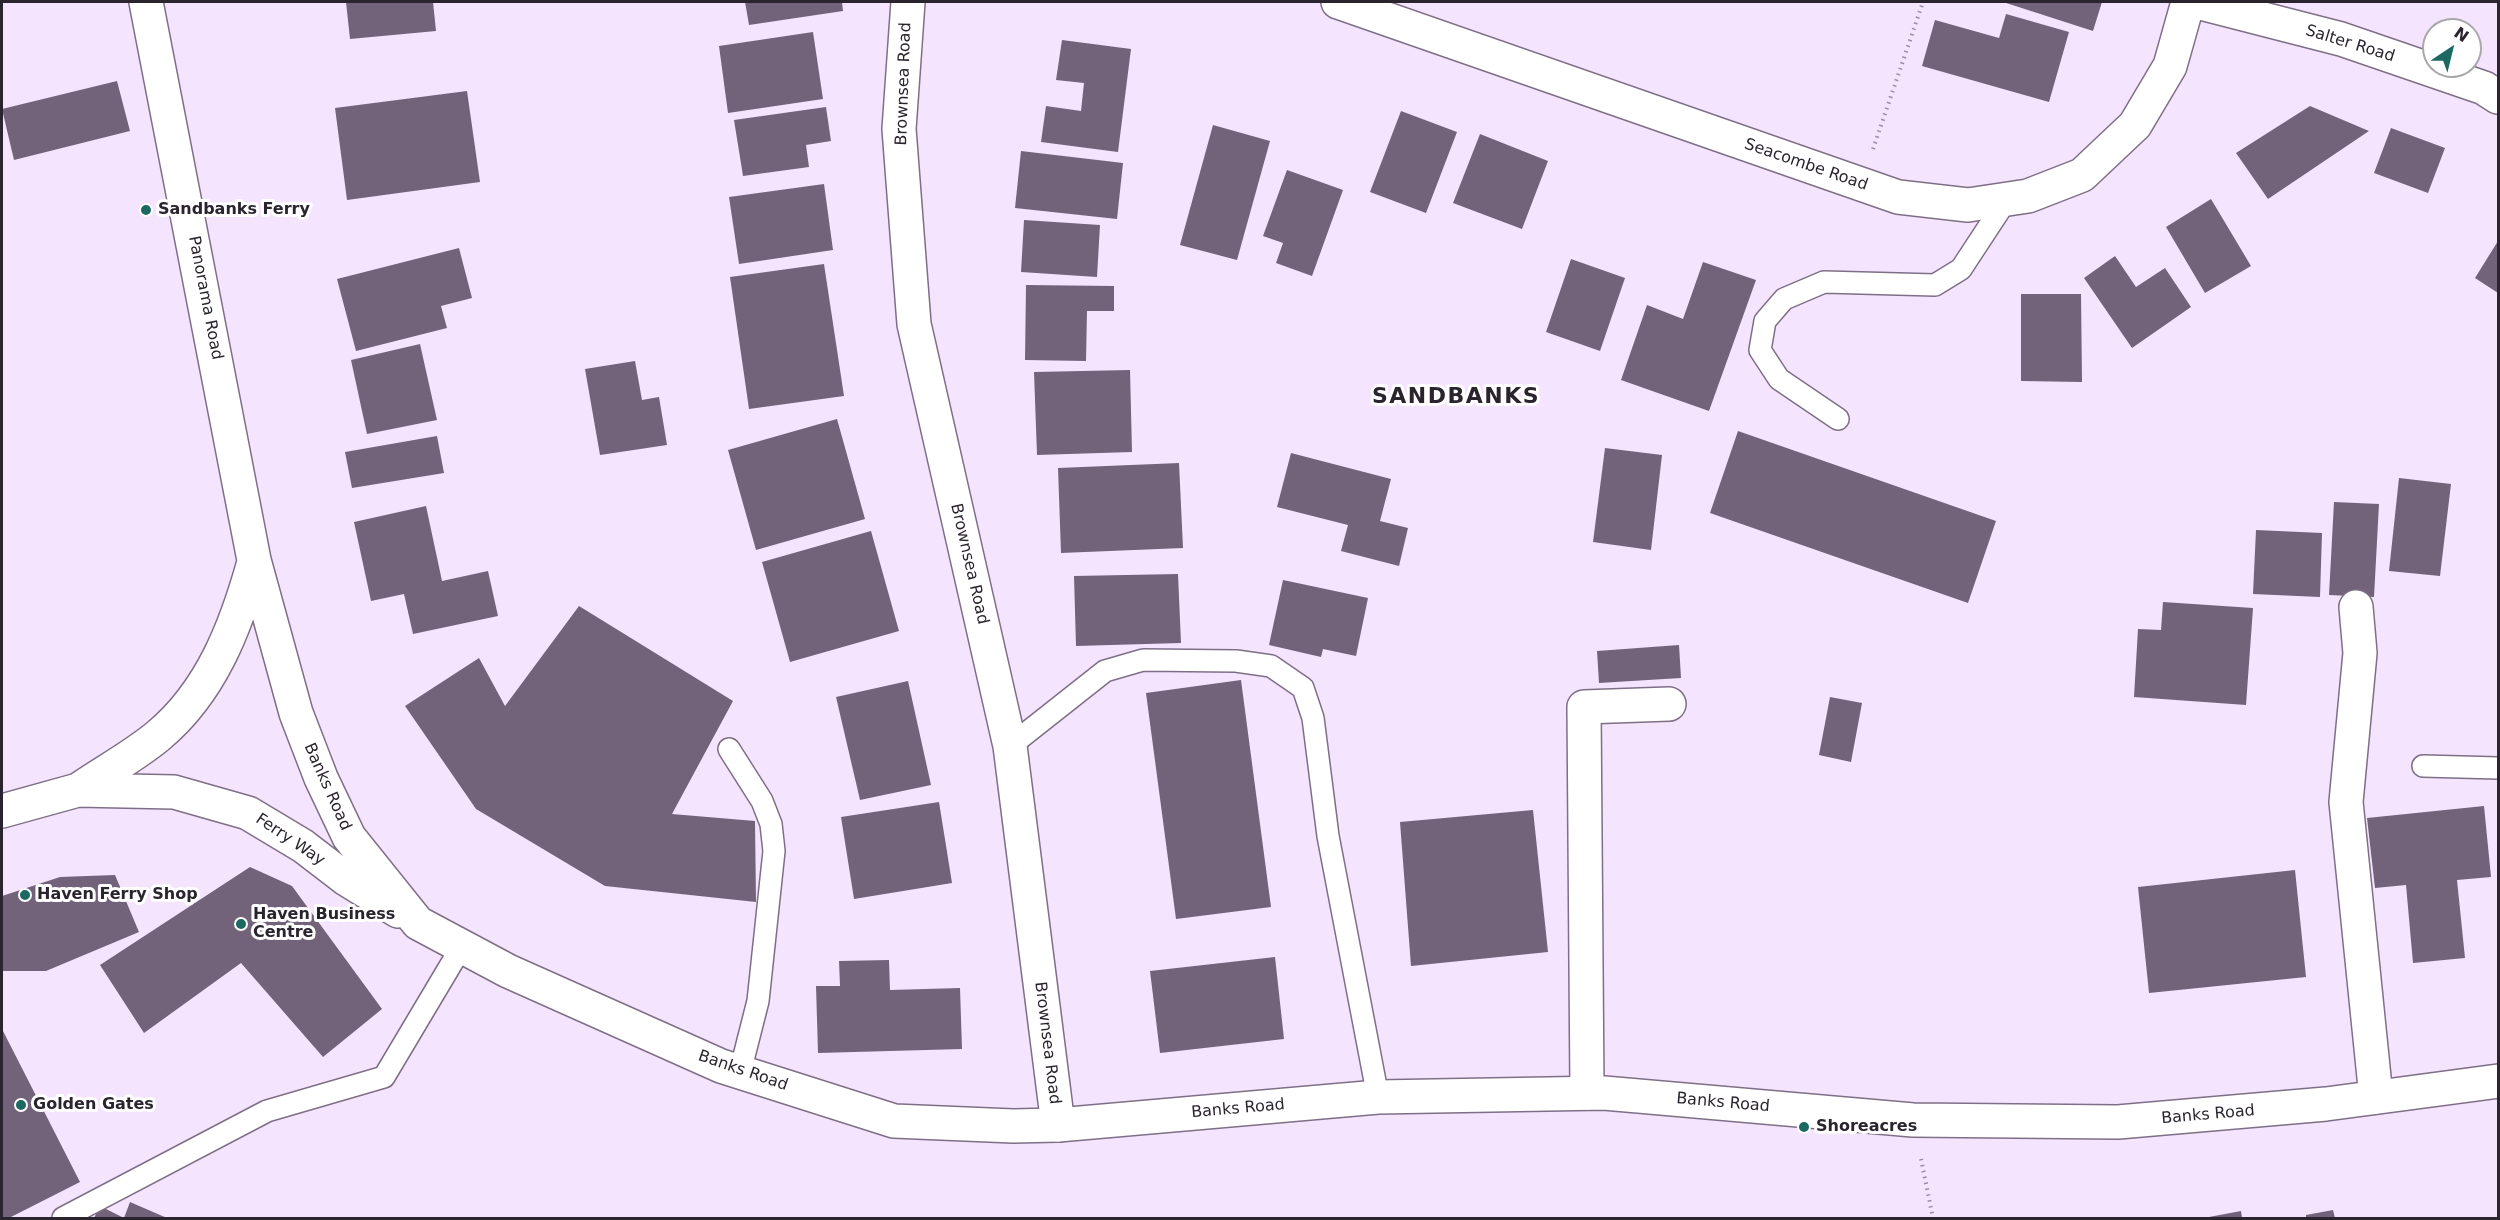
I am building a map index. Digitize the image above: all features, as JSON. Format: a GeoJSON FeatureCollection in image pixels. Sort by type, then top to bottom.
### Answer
{"type":"FeatureCollection","features":[{"type":"Feature","properties":{"kind":"main road","name":"Panorama Road"},"geometry":{"type":"LineString","coordinates":[[146,2],[254,560]]}},
{"type":"Feature","properties":{"kind":"main road","name":"Brownsea Road"},"geometry":{"type":"LineString","coordinates":[[908,2],[899,129],[914,324],[1010,746],[1058,1125]]}},
{"type":"Feature","properties":{"kind":"main road","name":"Seacombe Road"},"geometry":{"type":"LineString","coordinates":[[1338,2],[1898,197],[1968,205],[2028,196],[2082,175],[2135,125],[2170,66],[2188,2]]}},
{"type":"Feature","properties":{"kind":"main road","name":"Salter Road"},"geometry":{"type":"LineString","coordinates":[[2197,2],[2341,39],[2484,88],[2499,97]]}},
{"type":"Feature","properties":{"kind":"main road","name":"Ferry Way"},"geometry":{"type":"LineString","coordinates":[[78,790],[157,737],[189,706],[229,638],[241,610],[254,560]]}},
{"type":"Feature","properties":{"kind":"main road","name":"Banks Road"},"geometry":{"type":"LineString","coordinates":[[254,560],[296,713],[321,778],[349,837],[418,923],[508,971],[602,1015],[740,1072],[894,1121],[1013,1126],[1058,1125],[1378,1097],[1587,1093],[1913,1120],[2118,1122],[2376,1097],[2499,1081]]}},
{"type":"Feature","properties":{"kind":"main road"},"geometry":{"type":"LineString","coordinates":[[2356,607],[2360,653],[2346,802],[2376,1097]]}},
{"type":"Feature","properties":{"kind":"main road"},"geometry":{"type":"LineString","coordinates":[[1587,1093],[1584,707],[1669,704]]}},
{"type":"Feature","properties":{"kind":"main road","name":"Ferry Way"},"geometry":{"type":"LineString","coordinates":[[2,811],[78,790],[174,792],[248,813],[303,846],[346,879],[418,923]]}},
{"type":"Feature","properties":{"kind":"lane"},"geometry":{"type":"LineString","coordinates":[[1838,419],[1779,379],[1760,350],[1765,321],[1784,299],[1824,282],[1935,285],[1961,269],[2007,199]]}},
{"type":"Feature","properties":{"kind":"lane"},"geometry":{"type":"LineString","coordinates":[[1010,746],[1105,671],[1143,660],[1236,661],[1271,666],[1303,688],[1313,718],[1328,836],[1378,1097]]}},
{"type":"Feature","properties":{"kind":"lane"},"geometry":{"type":"LineString","coordinates":[[729,749],[762,801],[771,824],[774,851],[758,1001],[740,1072]]}},
{"type":"Feature","properties":{"kind":"lane"},"geometry":{"type":"LineString","coordinates":[[2423,766],[2499,768]]}},
{"type":"Feature","properties":{"kind":"lane"},"geometry":{"type":"LineString","coordinates":[[63,1218],[267,1111],[384,1077],[462,946]]}},
{"type":"Feature","properties":{"kind":"path"},"geometry":{"type":"LineString","coordinates":[[1861,184],[1923,2]]}},
{"type":"Feature","properties":{"kind":"path"},"geometry":{"type":"LineString","coordinates":[[1913,1120],[1933,1218]]}},
{"type":"Feature","properties":{"kind":"building"},"geometry":{"type":"Polygon","coordinates":[[[346,2],[433,2],[436,31],[350,39],[346,2]]]}},
{"type":"Feature","properties":{"kind":"building"},"geometry":{"type":"Polygon","coordinates":[[[745,2],[842,2],[843,11],[749,25],[745,2]]]}},
{"type":"Feature","properties":{"kind":"building"},"geometry":{"type":"Polygon","coordinates":[[[2003,2],[2102,2],[2093,31],[2003,2]]]}},
{"type":"Feature","properties":{"kind":"building"},"geometry":{"type":"Polygon","coordinates":[[[2006,14],[2069,32],[2049,102],[1922,66],[1935,20],[1999,38],[2006,14]]]}},
{"type":"Feature","properties":{"kind":"building"},"geometry":{"type":"Polygon","coordinates":[[[813,32],[823,99],[728,113],[719,46],[813,32]]]}},
{"type":"Feature","properties":{"kind":"building"},"geometry":{"type":"Polygon","coordinates":[[[1062,40],[1131,49],[1118,152],[1041,142],[1046,106],[1081,111],[1084,83],[1056,80],[1062,40]]]}},
{"type":"Feature","properties":{"kind":"building"},"geometry":{"type":"Polygon","coordinates":[[[117,81],[130,131],[14,160],[2,109],[117,81]]]}},
{"type":"Feature","properties":{"kind":"building"},"geometry":{"type":"Polygon","coordinates":[[[467,91],[480,182],[347,200],[335,108],[467,91]]]}},
{"type":"Feature","properties":{"kind":"building"},"geometry":{"type":"Polygon","coordinates":[[[2310,106],[2369,131],[2268,199],[2236,153],[2310,106]]]}},
{"type":"Feature","properties":{"kind":"building"},"geometry":{"type":"Polygon","coordinates":[[[826,107],[831,141],[806,145],[809,167],[743,176],[734,120],[826,107]]]}},
{"type":"Feature","properties":{"kind":"building"},"geometry":{"type":"Polygon","coordinates":[[[1401,111],[1457,132],[1426,213],[1370,192],[1401,111]]]}},
{"type":"Feature","properties":{"kind":"building"},"geometry":{"type":"Polygon","coordinates":[[[1213,125],[1270,141],[1237,260],[1180,245],[1213,125]]]}},
{"type":"Feature","properties":{"kind":"building"},"geometry":{"type":"Polygon","coordinates":[[[2391,128],[2445,148],[2428,193],[2374,173],[2391,128]]]}},
{"type":"Feature","properties":{"kind":"building"},"geometry":{"type":"Polygon","coordinates":[[[1480,134],[1548,161],[1522,229],[1453,203],[1480,134]]]}},
{"type":"Feature","properties":{"kind":"building"},"geometry":{"type":"Polygon","coordinates":[[[1021,151],[1123,163],[1117,219],[1015,208],[1021,151]]]}},
{"type":"Feature","properties":{"kind":"building"},"geometry":{"type":"Polygon","coordinates":[[[1287,170],[1343,190],[1312,276],[1276,263],[1283,243],[1263,236],[1287,170]]]}},
{"type":"Feature","properties":{"kind":"building"},"geometry":{"type":"Polygon","coordinates":[[[824,184],[833,250],[739,264],[729,197],[824,184]]]}},
{"type":"Feature","properties":{"kind":"building"},"geometry":{"type":"Polygon","coordinates":[[[2211,199],[2251,266],[2205,293],[2166,227],[2211,199]]]}},
{"type":"Feature","properties":{"kind":"building"},"geometry":{"type":"Polygon","coordinates":[[[1024,220],[1100,225],[1097,277],[1021,272],[1024,220]]]}},
{"type":"Feature","properties":{"kind":"building"},"geometry":{"type":"Polygon","coordinates":[[[2498,241],[2498,293],[2475,278],[2498,241]]]}},
{"type":"Feature","properties":{"kind":"building"},"geometry":{"type":"Polygon","coordinates":[[[459,248],[472,298],[441,306],[447,328],[356,351],[337,279],[459,248]]]}},
{"type":"Feature","properties":{"kind":"building"},"geometry":{"type":"Polygon","coordinates":[[[2115,256],[2136,287],[2165,268],[2191,307],[2132,348],[2084,278],[2115,256]]]}},
{"type":"Feature","properties":{"kind":"building"},"geometry":{"type":"Polygon","coordinates":[[[1571,259],[1625,278],[1600,351],[1546,332],[1571,259]]]}},
{"type":"Feature","properties":{"kind":"building"},"geometry":{"type":"Polygon","coordinates":[[[1703,262],[1756,280],[1709,411],[1621,380],[1647,305],[1683,319],[1703,262]]]}},
{"type":"Feature","properties":{"kind":"building"},"geometry":{"type":"Polygon","coordinates":[[[824,264],[844,396],[749,409],[730,277],[824,264]]]}},
{"type":"Feature","properties":{"kind":"building"},"geometry":{"type":"Polygon","coordinates":[[[1026,285],[1114,286],[1114,311],[1087,311],[1086,361],[1025,360],[1026,285]]]}},
{"type":"Feature","properties":{"kind":"building"},"geometry":{"type":"Polygon","coordinates":[[[2021,294],[2081,294],[2082,382],[2021,381],[2021,294]]]}},
{"type":"Feature","properties":{"kind":"building"},"geometry":{"type":"Polygon","coordinates":[[[420,344],[437,420],[367,434],[351,360],[420,344]]]}},
{"type":"Feature","properties":{"kind":"building"},"geometry":{"type":"Polygon","coordinates":[[[635,361],[642,400],[659,397],[667,445],[600,455],[585,369],[635,361]]]}},
{"type":"Feature","properties":{"kind":"building"},"geometry":{"type":"Polygon","coordinates":[[[1130,370],[1132,452],[1037,455],[1034,372],[1130,370]]]}},
{"type":"Feature","properties":{"kind":"building"},"geometry":{"type":"Polygon","coordinates":[[[837,419],[865,519],[756,550],[728,450],[837,419]]]}},
{"type":"Feature","properties":{"kind":"building"},"geometry":{"type":"Polygon","coordinates":[[[1738,431],[1996,521],[1968,603],[1710,513],[1738,431]]]}},
{"type":"Feature","properties":{"kind":"building"},"geometry":{"type":"Polygon","coordinates":[[[437,436],[444,473],[352,488],[345,452],[437,436]]]}},
{"type":"Feature","properties":{"kind":"building"},"geometry":{"type":"Polygon","coordinates":[[[1605,448],[1662,455],[1651,550],[1593,542],[1605,448]]]}},
{"type":"Feature","properties":{"kind":"building"},"geometry":{"type":"Polygon","coordinates":[[[1291,453],[1391,479],[1380,521],[1408,528],[1399,566],[1341,551],[1348,525],[1277,507],[1291,453]]]}},
{"type":"Feature","properties":{"kind":"building"},"geometry":{"type":"Polygon","coordinates":[[[1179,463],[1183,548],[1061,553],[1058,468],[1179,463]]]}},
{"type":"Feature","properties":{"kind":"building"},"geometry":{"type":"Polygon","coordinates":[[[2399,478],[2451,484],[2440,576],[2389,571],[2399,478]]]}},
{"type":"Feature","properties":{"kind":"building"},"geometry":{"type":"Polygon","coordinates":[[[2334,502],[2379,504],[2374,597],[2329,595],[2334,502]]]}},
{"type":"Feature","properties":{"kind":"building"},"geometry":{"type":"Polygon","coordinates":[[[426,506],[442,581],[488,571],[498,616],[413,634],[404,594],[371,601],[354,522],[426,506]]]}},
{"type":"Feature","properties":{"kind":"building"},"geometry":{"type":"Polygon","coordinates":[[[2256,530],[2322,533],[2320,597],[2253,594],[2256,530]]]}},
{"type":"Feature","properties":{"kind":"building"},"geometry":{"type":"Polygon","coordinates":[[[871,531],[899,631],[790,662],[762,562],[871,531]]]}},
{"type":"Feature","properties":{"kind":"building"},"geometry":{"type":"Polygon","coordinates":[[[1178,574],[1181,643],[1076,646],[1074,576],[1178,574]]]}},
{"type":"Feature","properties":{"kind":"building"},"geometry":{"type":"Polygon","coordinates":[[[1283,580],[1368,598],[1356,656],[1323,649],[1321,657],[1269,645],[1283,580]]]}},
{"type":"Feature","properties":{"kind":"building"},"geometry":{"type":"Polygon","coordinates":[[[2163,602],[2253,608],[2246,705],[2134,697],[2138,629],[2161,630],[2163,602]]]}},
{"type":"Feature","properties":{"kind":"building"},"geometry":{"type":"Polygon","coordinates":[[[579,606],[733,701],[672,814],[755,821],[756,902],[605,886],[476,809],[405,706],[479,658],[505,706],[579,606]]]}},
{"type":"Feature","properties":{"kind":"building"},"geometry":{"type":"Polygon","coordinates":[[[1679,645],[1681,678],[1599,683],[1597,651],[1679,645]]]}},
{"type":"Feature","properties":{"kind":"building"},"geometry":{"type":"Polygon","coordinates":[[[1241,680],[1271,907],[1176,919],[1146,693],[1241,680]]]}},
{"type":"Feature","properties":{"kind":"building"},"geometry":{"type":"Polygon","coordinates":[[[908,681],[931,785],[860,800],[836,697],[908,681]]]}},
{"type":"Feature","properties":{"kind":"building"},"geometry":{"type":"Polygon","coordinates":[[[1830,697],[1862,703],[1851,762],[1819,755],[1830,697]]]}},
{"type":"Feature","properties":{"kind":"building"},"geometry":{"type":"Polygon","coordinates":[[[939,802],[952,883],[854,899],[841,817],[939,802]]]}},
{"type":"Feature","properties":{"kind":"building"},"geometry":{"type":"Polygon","coordinates":[[[2484,806],[2491,877],[2457,880],[2465,958],[2413,963],[2406,885],[2375,888],[2367,818],[2484,806]]]}},
{"type":"Feature","properties":{"kind":"building"},"geometry":{"type":"Polygon","coordinates":[[[1533,810],[1548,952],[1411,966],[1400,822],[1533,810]]]}},
{"type":"Feature","properties":{"kind":"building","name":"Haven Business Centre"},"geometry":{"type":"Polygon","coordinates":[[[250,867],[292,886],[382,1009],[323,1057],[241,963],[144,1033],[100,965],[250,867]]]}},
{"type":"Feature","properties":{"kind":"building"},"geometry":{"type":"Polygon","coordinates":[[[2295,870],[2306,977],[2149,993],[2138,887],[2295,870]]]}},
{"type":"Feature","properties":{"kind":"building"},"geometry":{"type":"Polygon","coordinates":[[[115,875],[139,932],[46,971],[2,971],[2,896],[60,877],[115,875]]]}},
{"type":"Feature","properties":{"kind":"building"},"geometry":{"type":"Polygon","coordinates":[[[1275,957],[1284,1039],[1160,1053],[1150,971],[1275,957]]]}},
{"type":"Feature","properties":{"kind":"building"},"geometry":{"type":"Polygon","coordinates":[[[889,960],[890,990],[960,988],[962,1049],[818,1053],[816,986],[840,986],[839,961],[889,960]]]}},
{"type":"Feature","properties":{"kind":"building","name":"Golden Gates"},"geometry":{"type":"Polygon","coordinates":[[[2,1029],[80,1182],[9,1218],[2,1218],[2,1029]]]}},
{"type":"Feature","properties":{"kind":"building"},"geometry":{"type":"Polygon","coordinates":[[[130,1202],[167,1218],[124,1218],[130,1202]]]}},
{"type":"Feature","properties":{"kind":"building"},"geometry":{"type":"Polygon","coordinates":[[[100,1206],[124,1218],[94,1218],[100,1206]]]}},
{"type":"Feature","properties":{"kind":"building"},"geometry":{"type":"Polygon","coordinates":[[[2333,1210],[2335,1218],[2306,1218],[2306,1215],[2333,1210]]]}},
{"type":"Feature","properties":{"kind":"building"},"geometry":{"type":"Polygon","coordinates":[[[2241,1211],[2242,1218],[2209,1218],[2209,1217],[2241,1211]]]}},
{"type":"Feature","properties":{"kind":"place","name":"Sandbanks Ferry"},"geometry":{"type":"Point","coordinates":[146,210]}},
{"type":"Feature","properties":{"kind":"place","name":"Haven Ferry Shop"},"geometry":{"type":"Point","coordinates":[25,895]}},
{"type":"Feature","properties":{"kind":"place","name":"Haven Business Centre"},"geometry":{"type":"Point","coordinates":[241,924]}},
{"type":"Feature","properties":{"kind":"place","name":"Golden Gates"},"geometry":{"type":"Point","coordinates":[21,1105]}},
{"type":"Feature","properties":{"kind":"place","name":"Shoreacres"},"geometry":{"type":"Point","coordinates":[1804,1127]}},
{"type":"Feature","properties":{"kind":"district","name":"SANDBANKS"},"geometry":{"type":"Point","coordinates":[1456,397]}}]}
